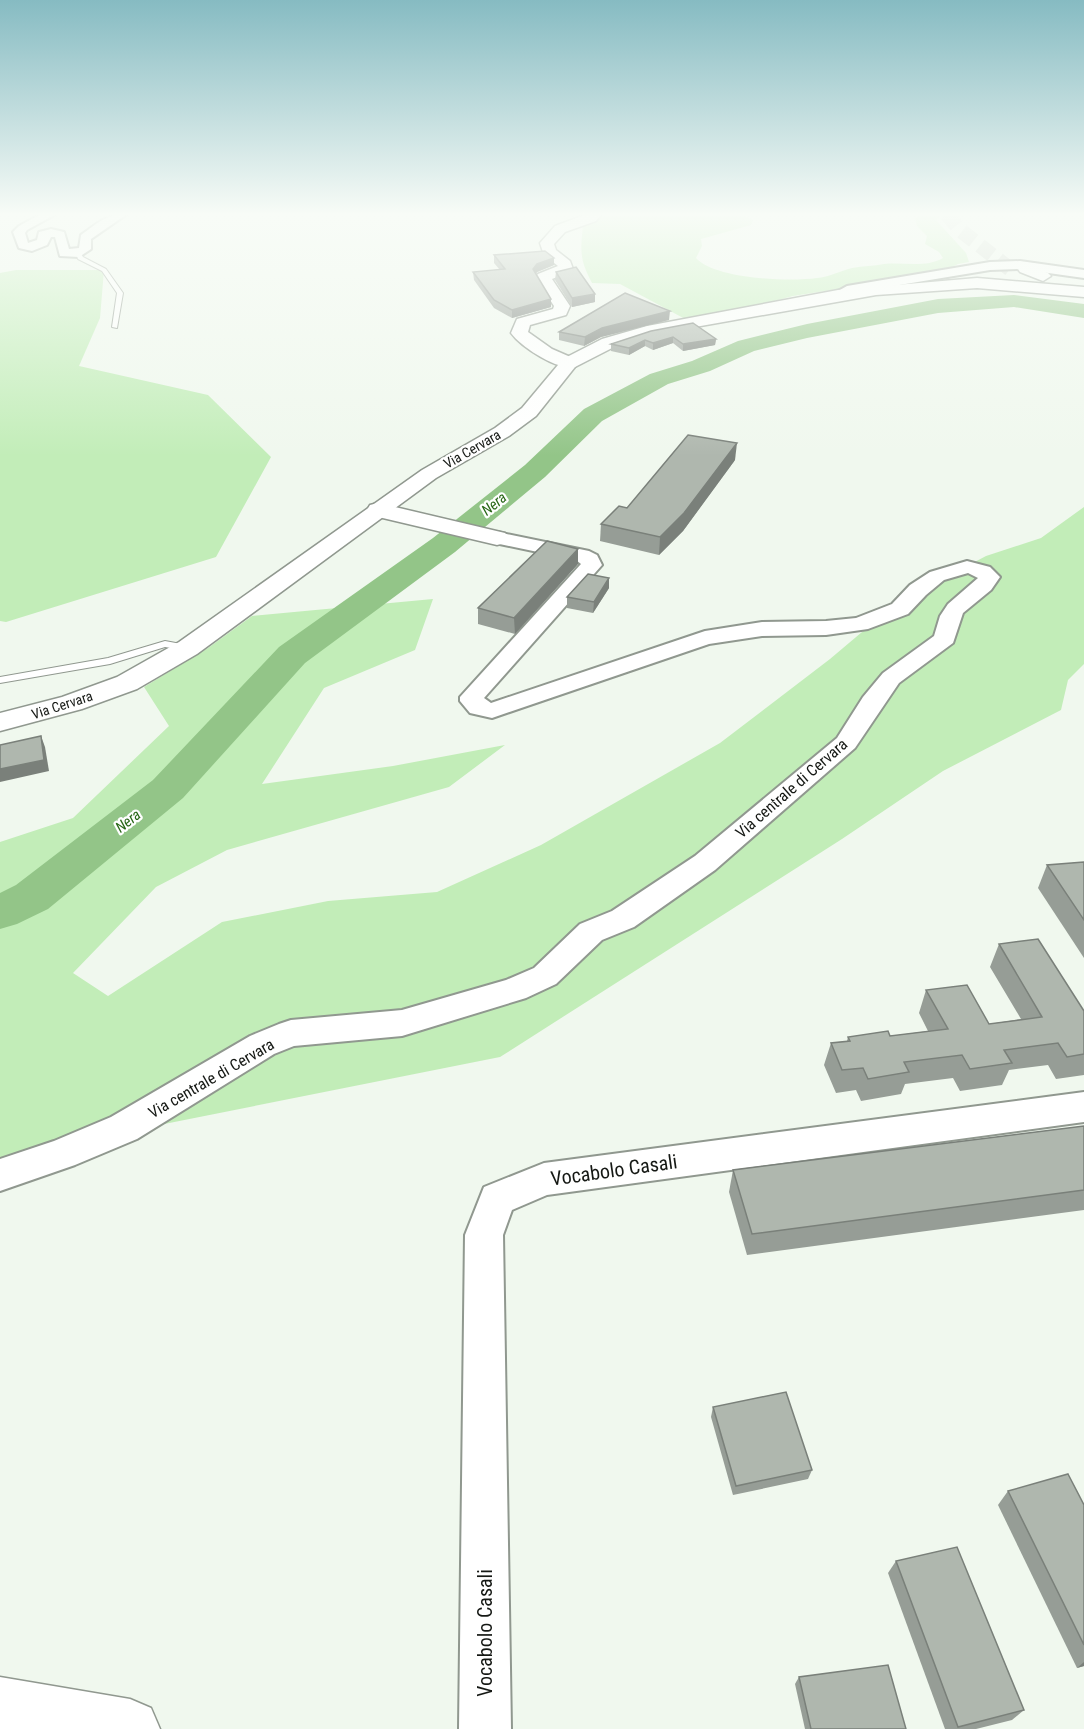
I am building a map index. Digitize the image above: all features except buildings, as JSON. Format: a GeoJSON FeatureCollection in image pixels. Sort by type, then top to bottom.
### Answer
{"type":"FeatureCollection","features":[{"type":"Feature","properties":{"kind":"main road"},"geometry":{"type":"LineString","coordinates":[[555,295],[562,306],[560,312],[523,322],[519,333],[546,353],[569,363]]}},
{"type":"Feature","properties":{"kind":"main road","name":"Via Cervara"},"geometry":{"type":"LineString","coordinates":[[0,722],[72,703],[127,683],[188,648],[429,474],[502,432],[529,412],[569,363],[608,343],[647,331],[838,295]]}},
{"type":"Feature","properties":{"kind":"main road","name":"Via centrale di Cervara"},"geometry":{"type":"LineString","coordinates":[[378,510],[497,538]]}},
{"type":"Feature","properties":{"kind":"main road"},"geometry":{"type":"LineString","coordinates":[[0,1706],[115,1728]]}},
{"type":"Feature","properties":{"kind":"street","name":"Via centrale di Cervara"},"geometry":{"type":"LineString","coordinates":[[0,1175],[62,1154],[124,1128],[262,1045],[291,1033],[402,1023],[515,989],[544,976],[591,932],[623,919],[705,863],[846,744],[872,702],[891,678],[945,638],[946,623],[962,600],[983,589],[990,577],[983,571],[967,567],[937,576],[918,590],[900,609],[860,624],[762,629],[705,638],[492,711],[478,708],[472,701],[472,697],[592,565],[590,560],[582,555],[497,538]]}},
{"type":"Feature","properties":{"kind":"street","name":"Vocabolo Casali"},"geometry":{"type":"LineString","coordinates":[[485,1729],[484,1235],[497,1199],[544,1179],[1084,1107]]}},
{"type":"Feature","properties":{"kind":"lane"},"geometry":{"type":"LineString","coordinates":[[115,327],[120,295]]}},
{"type":"Feature","properties":{"kind":"lane"},"geometry":{"type":"LineString","coordinates":[[0,680],[110,661],[165,644],[188,648]]}},
{"type":"Feature","properties":{"kind":"green space"},"geometry":{"type":"Polygon","coordinates":[[[0,295],[102,295],[100,318],[79,366],[208,395],[271,457],[216,557],[6,622],[0,621],[0,295]]]}},
{"type":"Feature","properties":{"kind":"green space"},"geometry":{"type":"Polygon","coordinates":[[[640,295],[801,295],[729,313],[687,320],[640,295]]]}},
{"type":"Feature","properties":{"kind":"green space"},"geometry":{"type":"Polygon","coordinates":[[[1084,507],[1084,664],[1068,680],[1061,710],[943,771],[842,839],[500,1057],[104,1136],[0,1178],[0,842],[73,818],[169,726],[144,687],[208,648],[252,616],[433,599],[415,650],[324,688],[262,784],[393,766],[505,745],[449,787],[227,850],[156,887],[73,973],[108,996],[222,922],[328,901],[437,892],[541,845],[720,743],[830,659],[894,605],[986,556],[1041,538],[1084,507]]]}},
{"type":"Feature","properties":{"kind":"waterway","name":"Nera"},"geometry":{"type":"LineString","coordinates":[[0,912],[32,897],[168,789],[292,655],[444,545],[535,471],[593,415],[659,379],[701,366],[746,346],[807,331],[938,306],[1014,301],[1084,311]]}}]}
